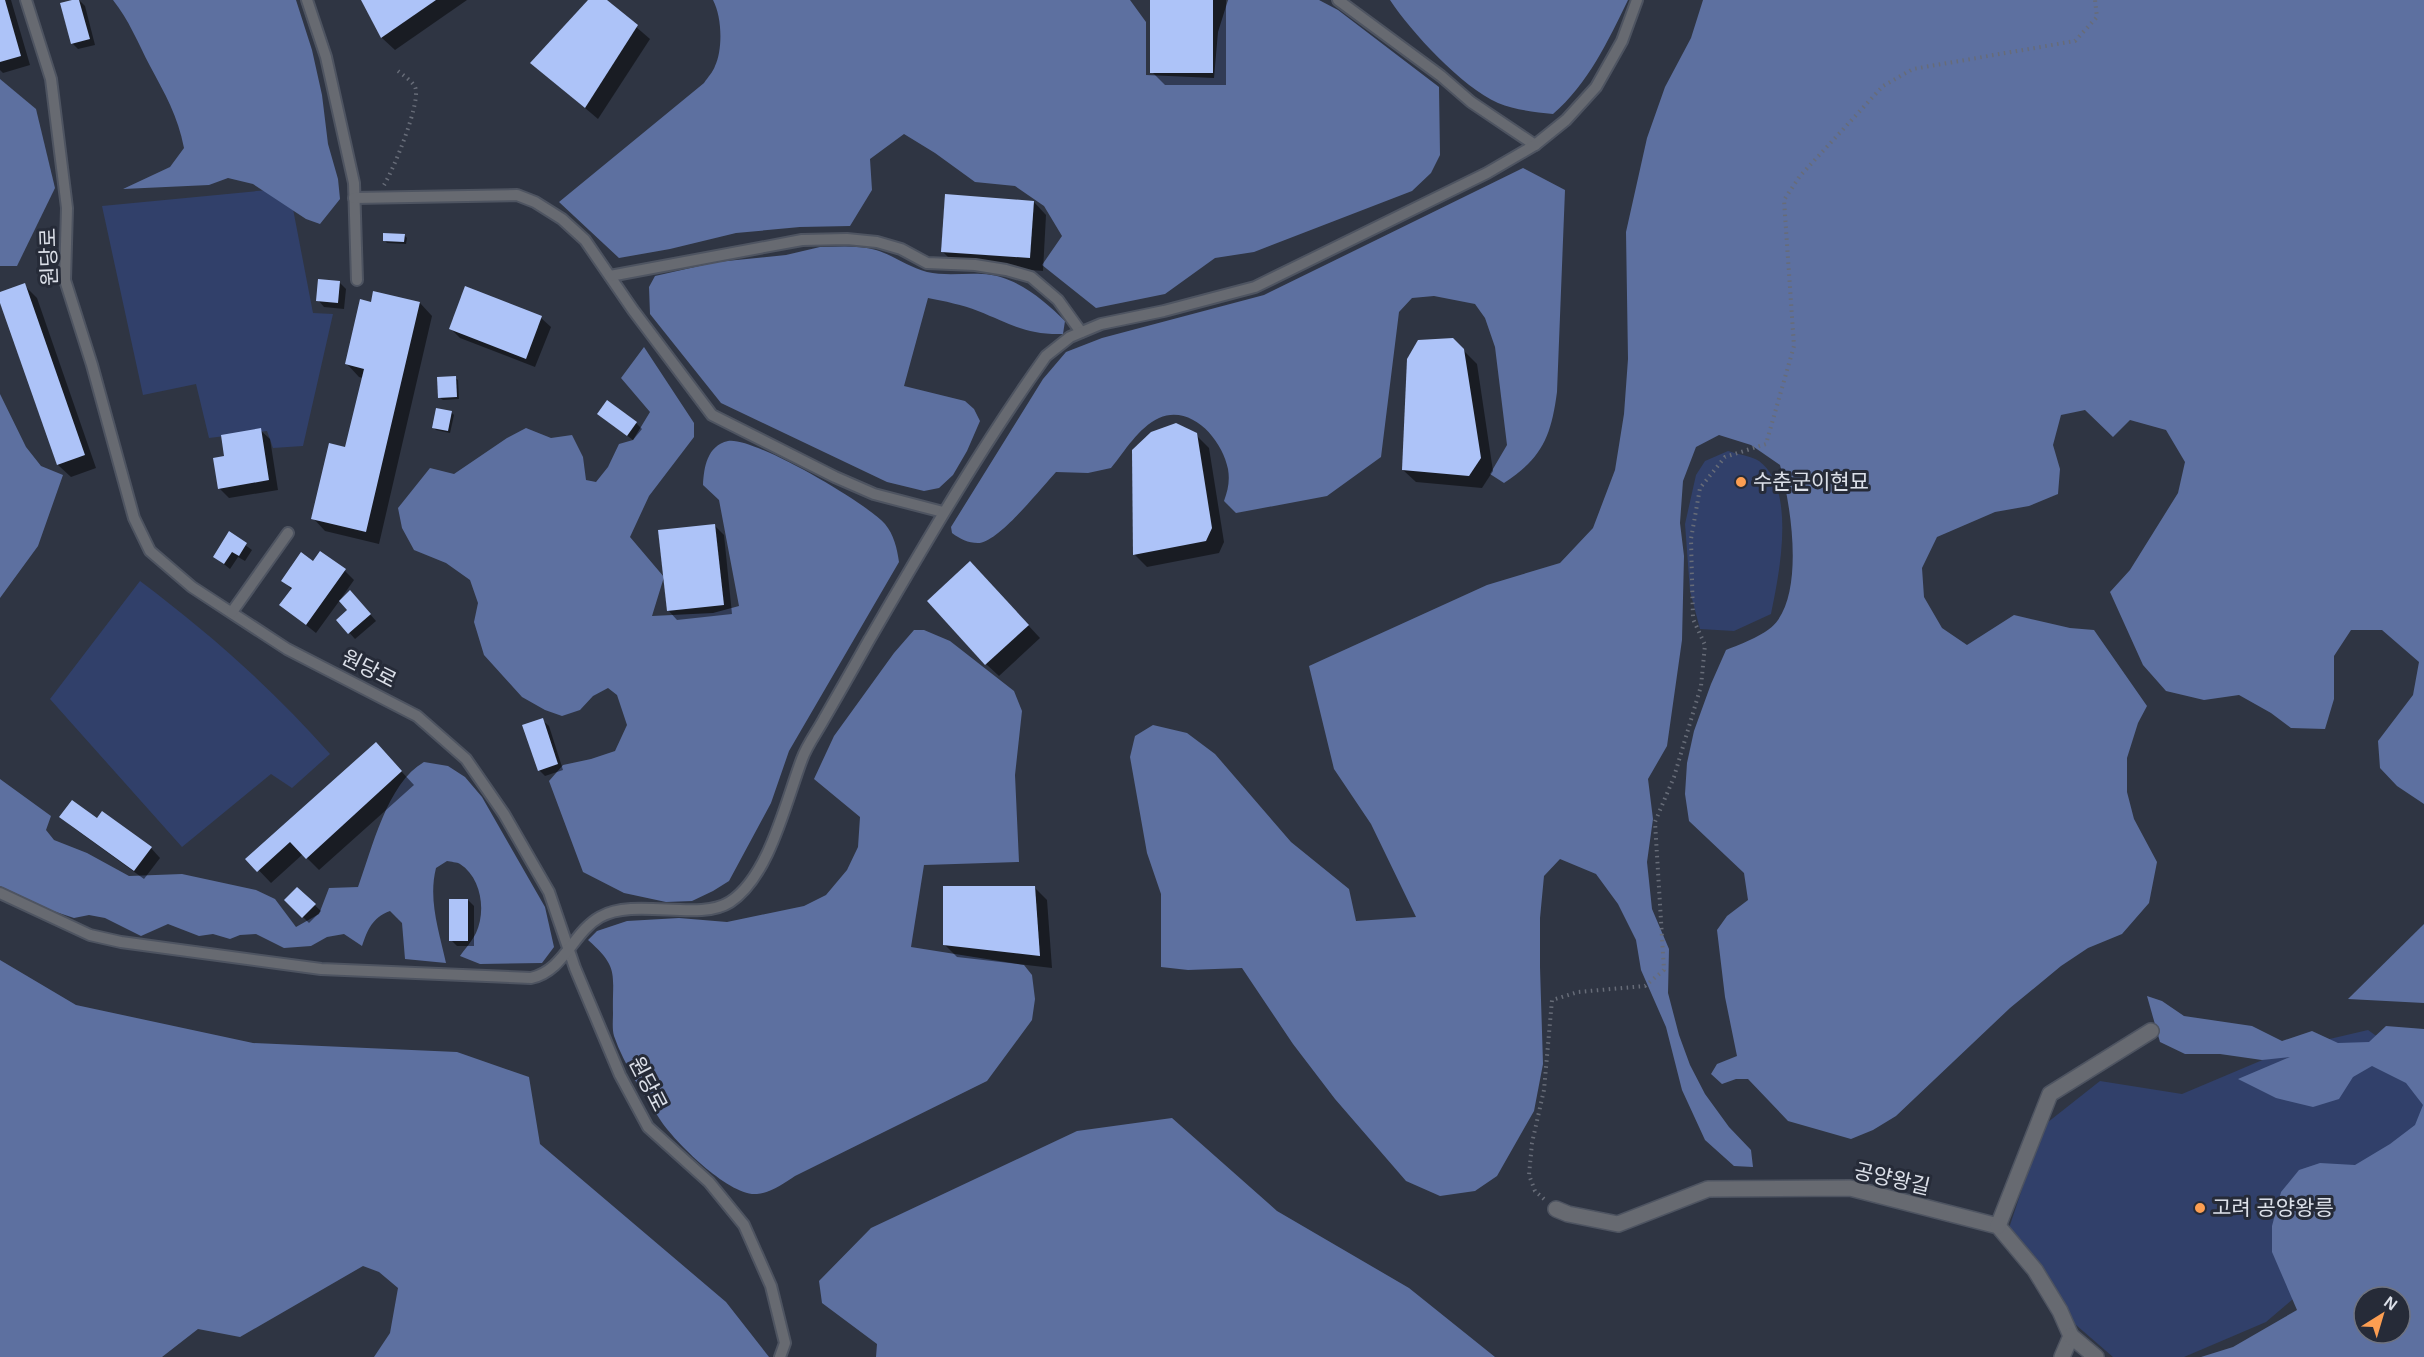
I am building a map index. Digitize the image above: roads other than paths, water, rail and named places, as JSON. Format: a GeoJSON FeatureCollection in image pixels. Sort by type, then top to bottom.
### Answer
{"type":"FeatureCollection","features":[{"type":"Feature","properties":{"kind":"street"},"geometry":{"type":"LineString","coordinates":[[2096,1357],[2071,1336],[2060,1311],[2035,1270],[1998,1226],[2050,1094],[2151,1031]]}},
{"type":"Feature","properties":{"kind":"street","name":"공양왕길"},"geometry":{"type":"LineString","coordinates":[[1556,1209],[1568,1214],[1618,1224],[1708,1189],[1850,1188],[1998,1226]]}},
{"type":"Feature","properties":{"kind":"street"},"geometry":{"type":"LineString","coordinates":[[2062,1357],[2071,1336]]}},
{"type":"Feature","properties":{"kind":"lane","name":"원당로"},"geometry":{"type":"LineString","coordinates":[[26,0],[51,79],[67,208],[65,280],[92,365],[134,518],[150,551],[192,587],[287,649],[417,716],[466,759],[504,814],[549,892],[569,951],[620,1075],[648,1127],[709,1182],[744,1226],[771,1286],[785,1343],[780,1357]]}},
{"type":"Feature","properties":{"kind":"lane"},"geometry":{"type":"LineString","coordinates":[[307,0],[326,57],[354,183],[357,280]]}},
{"type":"Feature","properties":{"kind":"lane"},"geometry":{"type":"LineString","coordinates":[[1338,0],[1432,69],[1471,102],[1535,145]]}},
{"type":"Feature","properties":{"kind":"lane"},"geometry":{"type":"LineString","coordinates":[[0,893],[90,935],[111,940],[321,969],[531,978],[543,975],[569,951],[586,927],[602,916],[628,910],[707,909],[729,903],[753,879],[771,843],[803,755],[943,512],[1046,356],[1070,336],[1101,324],[1164,311],[1255,287],[1487,173],[1535,145],[1566,120],[1596,87],[1622,41],[1637,0]]}},
{"type":"Feature","properties":{"kind":"lane"},"geometry":{"type":"LineString","coordinates":[[354,198],[517,195],[535,202],[562,219],[585,240],[633,310],[712,415],[874,494],[943,512]]}},
{"type":"Feature","properties":{"kind":"lane"},"geometry":{"type":"LineString","coordinates":[[610,276],[802,240],[847,239],[877,242],[901,249],[927,263],[975,265],[1006,270],[1031,278],[1058,300],[1081,332]]}},
{"type":"Feature","properties":{"kind":"lane"},"geometry":{"type":"LineString","coordinates":[[232,612],[288,533]]}},
{"type":"Feature","properties":{"kind":"place","name":"수춘군이현묘"},"geometry":{"type":"Point","coordinates":[1741,482]}},
{"type":"Feature","properties":{"kind":"place","name":"고려 공양왕릉"},"geometry":{"type":"Point","coordinates":[2200,1208]}}]}
